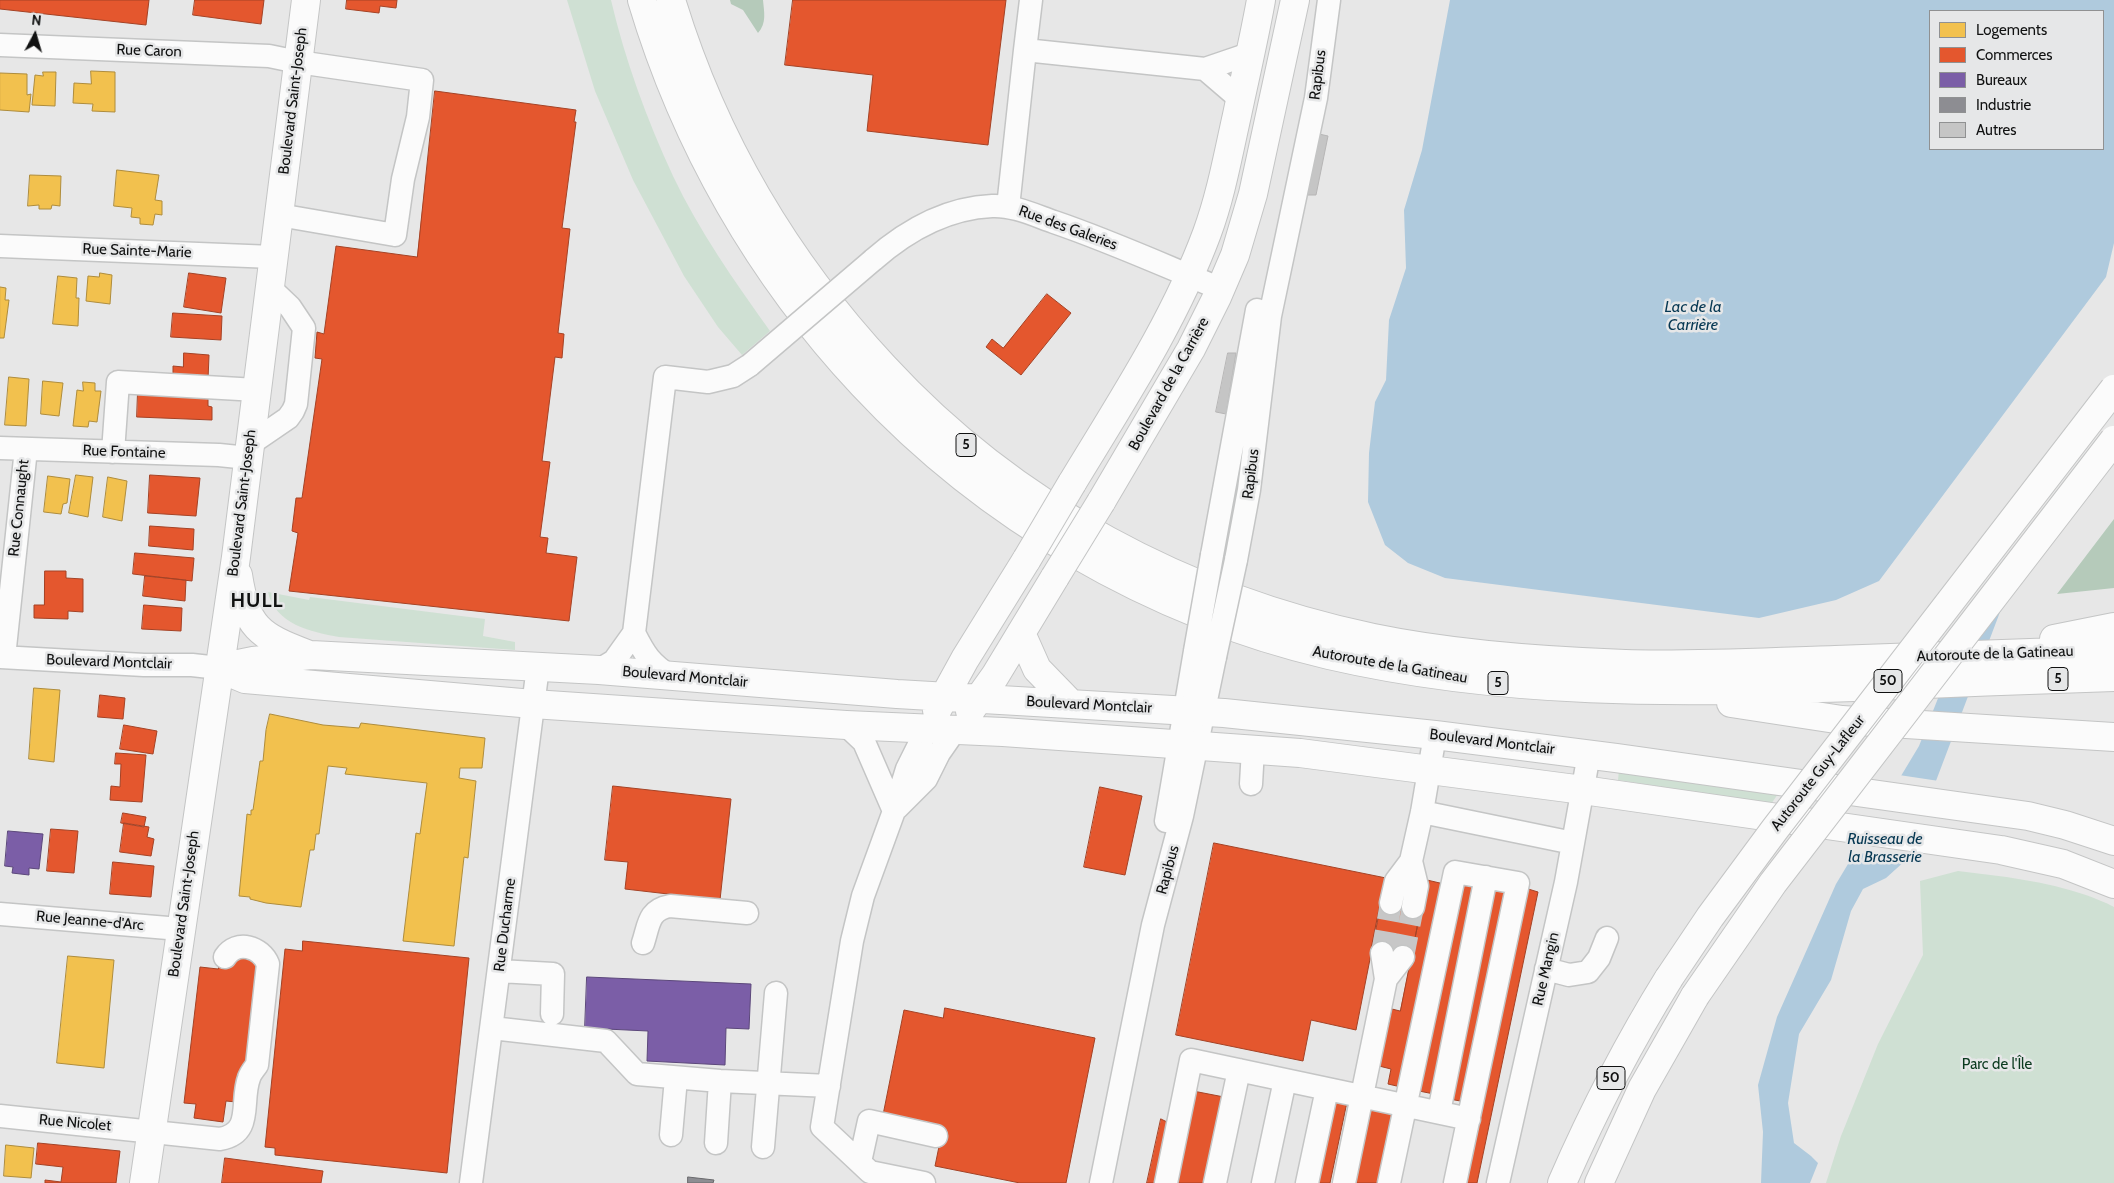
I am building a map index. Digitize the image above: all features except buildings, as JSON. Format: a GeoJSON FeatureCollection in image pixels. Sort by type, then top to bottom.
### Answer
{"type":"FeatureCollection","features":[{"type":"Feature","properties":{"kind":"main road","name":"Boulevard Saint-Joseph"},"geometry":{"type":"LineString","coordinates":[[144,1183],[236,557],[306,0]]}},
{"type":"Feature","properties":{"kind":"main road","name":"Autoroute de la Gatineau"},"geometry":{"type":"LineString","coordinates":[[642,0],[667,75],[697,144],[739,222],[780,284],[824,341],[893,416],[939,458],[1009,511],[1082,557],[1157,595],[1234,626],[1311,650],[1391,668],[1477,680],[1558,687],[1653,691],[1903,685],[2114,677]]}},
{"type":"Feature","properties":{"kind":"main road","name":"Autoroute de la Gatineau"},"geometry":{"type":"LineString","coordinates":[[671,0],[704,93],[735,158],[783,241],[831,307],[904,388],[974,452],[1032,494],[1077,523],[1124,549],[1191,581],[1276,612],[1364,636],[1438,648],[1526,658],[1624,664],[1712,664],[2114,650]]}},
{"type":"Feature","properties":{"kind":"main road"},"geometry":{"type":"LineString","coordinates":[[927,729],[944,697],[1157,340],[1189,276],[1216,207],[1261,0]]}},
{"type":"Feature","properties":{"kind":"main road","name":"Boulevard de la Carrière"},"geometry":{"type":"LineString","coordinates":[[955,730],[995,676],[1056,577],[1174,380],[1221,288],[1235,255],[1249,211],[1295,0]]}},
{"type":"Feature","properties":{"kind":"main road","name":"Autoroute Guy-Lafleur"},"geometry":{"type":"LineString","coordinates":[[1562,1183],[1606,1088],[1642,1023],[1669,978],[1710,917],[1774,829],[2114,389]]}},
{"type":"Feature","properties":{"kind":"main road","name":"Autoroute Guy-Lafleur"},"geometry":{"type":"LineString","coordinates":[[1599,1183],[1642,1089],[1695,996],[1773,883],[2114,440]]}},
{"type":"Feature","properties":{"kind":"main road"},"geometry":{"type":"LineString","coordinates":[[236,557],[242,601],[258,628],[272,639],[311,655]]}},
{"type":"Feature","properties":{"kind":"main road"},"geometry":{"type":"LineString","coordinates":[[1975,655],[2114,627]]}},
{"type":"Feature","properties":{"kind":"main road"},"geometry":{"type":"LineString","coordinates":[[1021,633],[1037,669],[1071,704]]}},
{"type":"Feature","properties":{"kind":"main road","name":"Boulevard Montclair"},"geometry":{"type":"LineString","coordinates":[[219,668],[254,661],[311,655],[599,670],[944,697],[1194,711],[1278,718],[1590,754],[2028,816],[2065,825],[2114,841]]}},
{"type":"Feature","properties":{"kind":"main road","name":"Boulevard Montclair"},"geometry":{"type":"LineString","coordinates":[[219,668],[252,680],[533,704],[846,726],[955,730],[1254,749],[1332,756],[2001,850],[2084,871],[2114,884]]}},
{"type":"Feature","properties":{"kind":"main road"},"geometry":{"type":"LineString","coordinates":[[1653,691],[1842,720],[2114,737]]}},
{"type":"Feature","properties":{"kind":"street"},"geometry":{"type":"LineString","coordinates":[[1008,207],[1031,0]]}},
{"type":"Feature","properties":{"kind":"street","name":"Rapibus"},"geometry":{"type":"LineString","coordinates":[[1101,1183],[1153,925],[1167,814],[1188,745],[1205,654],[1212,555],[1240,396],[1302,95],[1327,10]]}},
{"type":"Feature","properties":{"kind":"street","name":"Rapibus"},"geometry":{"type":"LineString","coordinates":[[1205,654],[1236,560],[1249,490],[1270,316],[1316,98],[1327,10]]}},
{"type":"Feature","properties":{"kind":"street","name":"Rue Caron"},"geometry":{"type":"LineString","coordinates":[[0,45],[269,56],[422,80],[418,117],[403,179],[395,236],[279,216]]}},
{"type":"Feature","properties":{"kind":"street"},"geometry":{"type":"LineString","coordinates":[[1025,50],[1206,69],[1250,54]]}},
{"type":"Feature","properties":{"kind":"street"},"geometry":{"type":"LineString","coordinates":[[1206,69],[1240,99]]}},
{"type":"Feature","properties":{"kind":"street","name":"Rue des Galeries"},"geometry":{"type":"LineString","coordinates":[[634,633],[665,377],[708,382],[733,376],[750,365],[873,260],[909,232],[933,220],[974,208],[1008,207],[1077,230],[1221,288]]}},
{"type":"Feature","properties":{"kind":"street","name":"Rue Sainte-Marie"},"geometry":{"type":"LineString","coordinates":[[0,246],[273,257]]}},
{"type":"Feature","properties":{"kind":"street"},"geometry":{"type":"LineString","coordinates":[[249,451],[293,412],[296,404],[304,345],[304,328],[298,318],[270,288]]}},
{"type":"Feature","properties":{"kind":"street"},"geometry":{"type":"LineString","coordinates":[[113,452],[118,382],[257,390]]}},
{"type":"Feature","properties":{"kind":"street","name":"Rue Fontaine"},"geometry":{"type":"LineString","coordinates":[[0,448],[220,455],[249,451]]}},
{"type":"Feature","properties":{"kind":"street","name":"Rue Connaught"},"geometry":{"type":"LineString","coordinates":[[2,657],[26,449]]}},
{"type":"Feature","properties":{"kind":"street"},"geometry":{"type":"LineString","coordinates":[[599,670],[614,661],[634,633],[654,666],[671,677]]}},
{"type":"Feature","properties":{"kind":"street","name":"Boulevard Montclair"},"geometry":{"type":"LineString","coordinates":[[2,657],[144,665],[192,665],[219,668]]}},
{"type":"Feature","properties":{"kind":"street","name":"Rue Ducharme"},"geometry":{"type":"LineString","coordinates":[[471,1183],[538,667]]}},
{"type":"Feature","properties":{"kind":"street"},"geometry":{"type":"LineString","coordinates":[[846,726],[864,742],[894,811]]}},
{"type":"Feature","properties":{"kind":"street"},"geometry":{"type":"LineString","coordinates":[[924,1183],[870,1172],[822,1127],[852,942],[864,896],[907,769],[927,729]]}},
{"type":"Feature","properties":{"kind":"street"},"geometry":{"type":"LineString","coordinates":[[894,811],[926,779],[938,753],[955,730]]}},
{"type":"Feature","properties":{"kind":"street"},"geometry":{"type":"LineString","coordinates":[[1391,903],[1396,881],[1411,861],[1430,770],[1435,735]]}},
{"type":"Feature","properties":{"kind":"street"},"geometry":{"type":"LineString","coordinates":[[1251,784],[1254,749]]}},
{"type":"Feature","properties":{"kind":"street","name":"Rue Mangin"},"geometry":{"type":"LineString","coordinates":[[1498,1183],[1546,969],[1590,754]]}},
{"type":"Feature","properties":{"kind":"street"},"geometry":{"type":"LineString","coordinates":[[1422,812],[1573,843]]}},
{"type":"Feature","properties":{"kind":"street"},"geometry":{"type":"LineString","coordinates":[[1411,861],[1417,886],[1413,907]]}},
{"type":"Feature","properties":{"kind":"street"},"geometry":{"type":"LineString","coordinates":[[1389,1183],[1455,872],[1518,884],[1455,1183]]}},
{"type":"Feature","properties":{"kind":"street"},"geometry":{"type":"LineString","coordinates":[[1439,1112],[1486,878]]}},
{"type":"Feature","properties":{"kind":"street"},"geometry":{"type":"LineString","coordinates":[[644,943],[652,915],[660,908],[670,906],[747,913]]}},
{"type":"Feature","properties":{"kind":"street","name":"Rue Jeanne-d'Arc"},"geometry":{"type":"LineString","coordinates":[[0,914],[180,929]]}},
{"type":"Feature","properties":{"kind":"street"},"geometry":{"type":"LineString","coordinates":[[1546,969],[1569,975],[1588,972],[1599,958],[1606,938]]}},
{"type":"Feature","properties":{"kind":"street","name":"Rue Nicolet"},"geometry":{"type":"LineString","coordinates":[[0,1116],[151,1130],[220,1139],[236,1134],[241,1127],[248,1079],[257,1065],[268,964],[264,954],[255,948],[243,946],[233,949],[225,957]]}},
{"type":"Feature","properties":{"kind":"street"},"geometry":{"type":"LineString","coordinates":[[1344,1183],[1392,955]]}},
{"type":"Feature","properties":{"kind":"street"},"geometry":{"type":"LineString","coordinates":[[499,971],[553,974],[552,1014]]}},
{"type":"Feature","properties":{"kind":"street"},"geometry":{"type":"LineString","coordinates":[[763,1147],[776,993]]}},
{"type":"Feature","properties":{"kind":"street"},"geometry":{"type":"LineString","coordinates":[[492,1028],[606,1041],[637,1074],[720,1081],[829,1086]]}},
{"type":"Feature","properties":{"kind":"street"},"geometry":{"type":"LineString","coordinates":[[1166,1183],[1191,1060],[1469,1119]]}},
{"type":"Feature","properties":{"kind":"street"},"geometry":{"type":"LineString","coordinates":[[1215,1183],[1239,1070]]}},
{"type":"Feature","properties":{"kind":"street"},"geometry":{"type":"LineString","coordinates":[[672,1135],[676,1078]]}},
{"type":"Feature","properties":{"kind":"street"},"geometry":{"type":"LineString","coordinates":[[1263,1183],[1285,1080]]}},
{"type":"Feature","properties":{"kind":"street"},"geometry":{"type":"LineString","coordinates":[[716,1143],[720,1081]]}},
{"type":"Feature","properties":{"kind":"street"},"geometry":{"type":"LineString","coordinates":[[1308,1183],[1327,1088]]}},
{"type":"Feature","properties":{"kind":"street"},"geometry":{"type":"LineString","coordinates":[[860,1162],[869,1121],[936,1136]]}},
{"type":"Feature","properties":{"kind":"green space"},"geometry":{"type":"Polygon","coordinates":[[[567,0],[611,0],[638,90],[673,176],[694,217],[770,331],[742,355],[718,327],[684,276],[633,180],[595,91],[567,0]]]}},
{"type":"Feature","properties":{"kind":"green space"},"geometry":{"type":"Polygon","coordinates":[[[730,0],[763,0],[764,21],[758,33],[743,10],[731,4],[730,0]]]}},
{"type":"Feature","properties":{"kind":"green space"},"geometry":{"type":"Polygon","coordinates":[[[2114,519],[2114,588],[2057,594],[2114,519]]]}},
{"type":"Feature","properties":{"kind":"green space"},"geometry":{"type":"Polygon","coordinates":[[[268,592],[309,600],[310,597],[485,619],[483,636],[515,642],[515,650],[339,637],[317,632],[296,625],[286,619],[272,603],[268,592]]]}},
{"type":"Feature","properties":{"kind":"green space"},"geometry":{"type":"Polygon","coordinates":[[[1619,770],[1778,794],[1771,804],[1618,780],[1619,770]]]}},
{"type":"Feature","properties":{"kind":"green space","name":"Parc de l'Île"},"geometry":{"type":"Polygon","coordinates":[[[1958,871],[2007,877],[2055,886],[2086,895],[2114,907],[2114,1183],[1826,1183],[1841,1136],[1878,1044],[1923,955],[1920,881],[1958,871]]]}},
{"type":"Feature","properties":{"kind":"water","name":"Lac de la Carrière"},"geometry":{"type":"Polygon","coordinates":[[[1450,0],[2114,0],[2114,243],[2106,277],[1879,581],[1836,600],[1759,618],[1445,578],[1408,563],[1385,545],[1368,502],[1369,453],[1375,402],[1386,380],[1389,320],[1406,268],[1404,210],[1422,150],[1450,0]]]}},
{"type":"Feature","properties":{"kind":"water","name":"Ruisseau de la Brasserie"},"geometry":{"type":"Polygon","coordinates":[[[2101,471],[2000,612],[1906,860],[1886,878],[1863,889],[1851,911],[1831,980],[1799,1034],[1788,1103],[1794,1143],[1818,1163],[1810,1183],[1761,1183],[1763,1132],[1758,1085],[1777,1017],[1836,884],[1919,746],[1982,588],[2101,471]]]}},
{"type":"Feature","properties":{"kind":"pier"},"geometry":{"type":"Polygon","coordinates":[[[1899,775],[1939,781],[1908,860],[1852,852],[1899,775]]]}},
{"type":"Feature","properties":{"kind":"tunnel"},"geometry":{"type":"LineString","coordinates":[[1382,953],[1391,903]]}},
{"type":"Feature","properties":{"kind":"tunnel"},"geometry":{"type":"LineString","coordinates":[[1403,957],[1413,907]]}},
{"type":"Feature","properties":{"kind":"district","name":"HULL"},"geometry":{"type":"Point","coordinates":[257,601]}}]}
